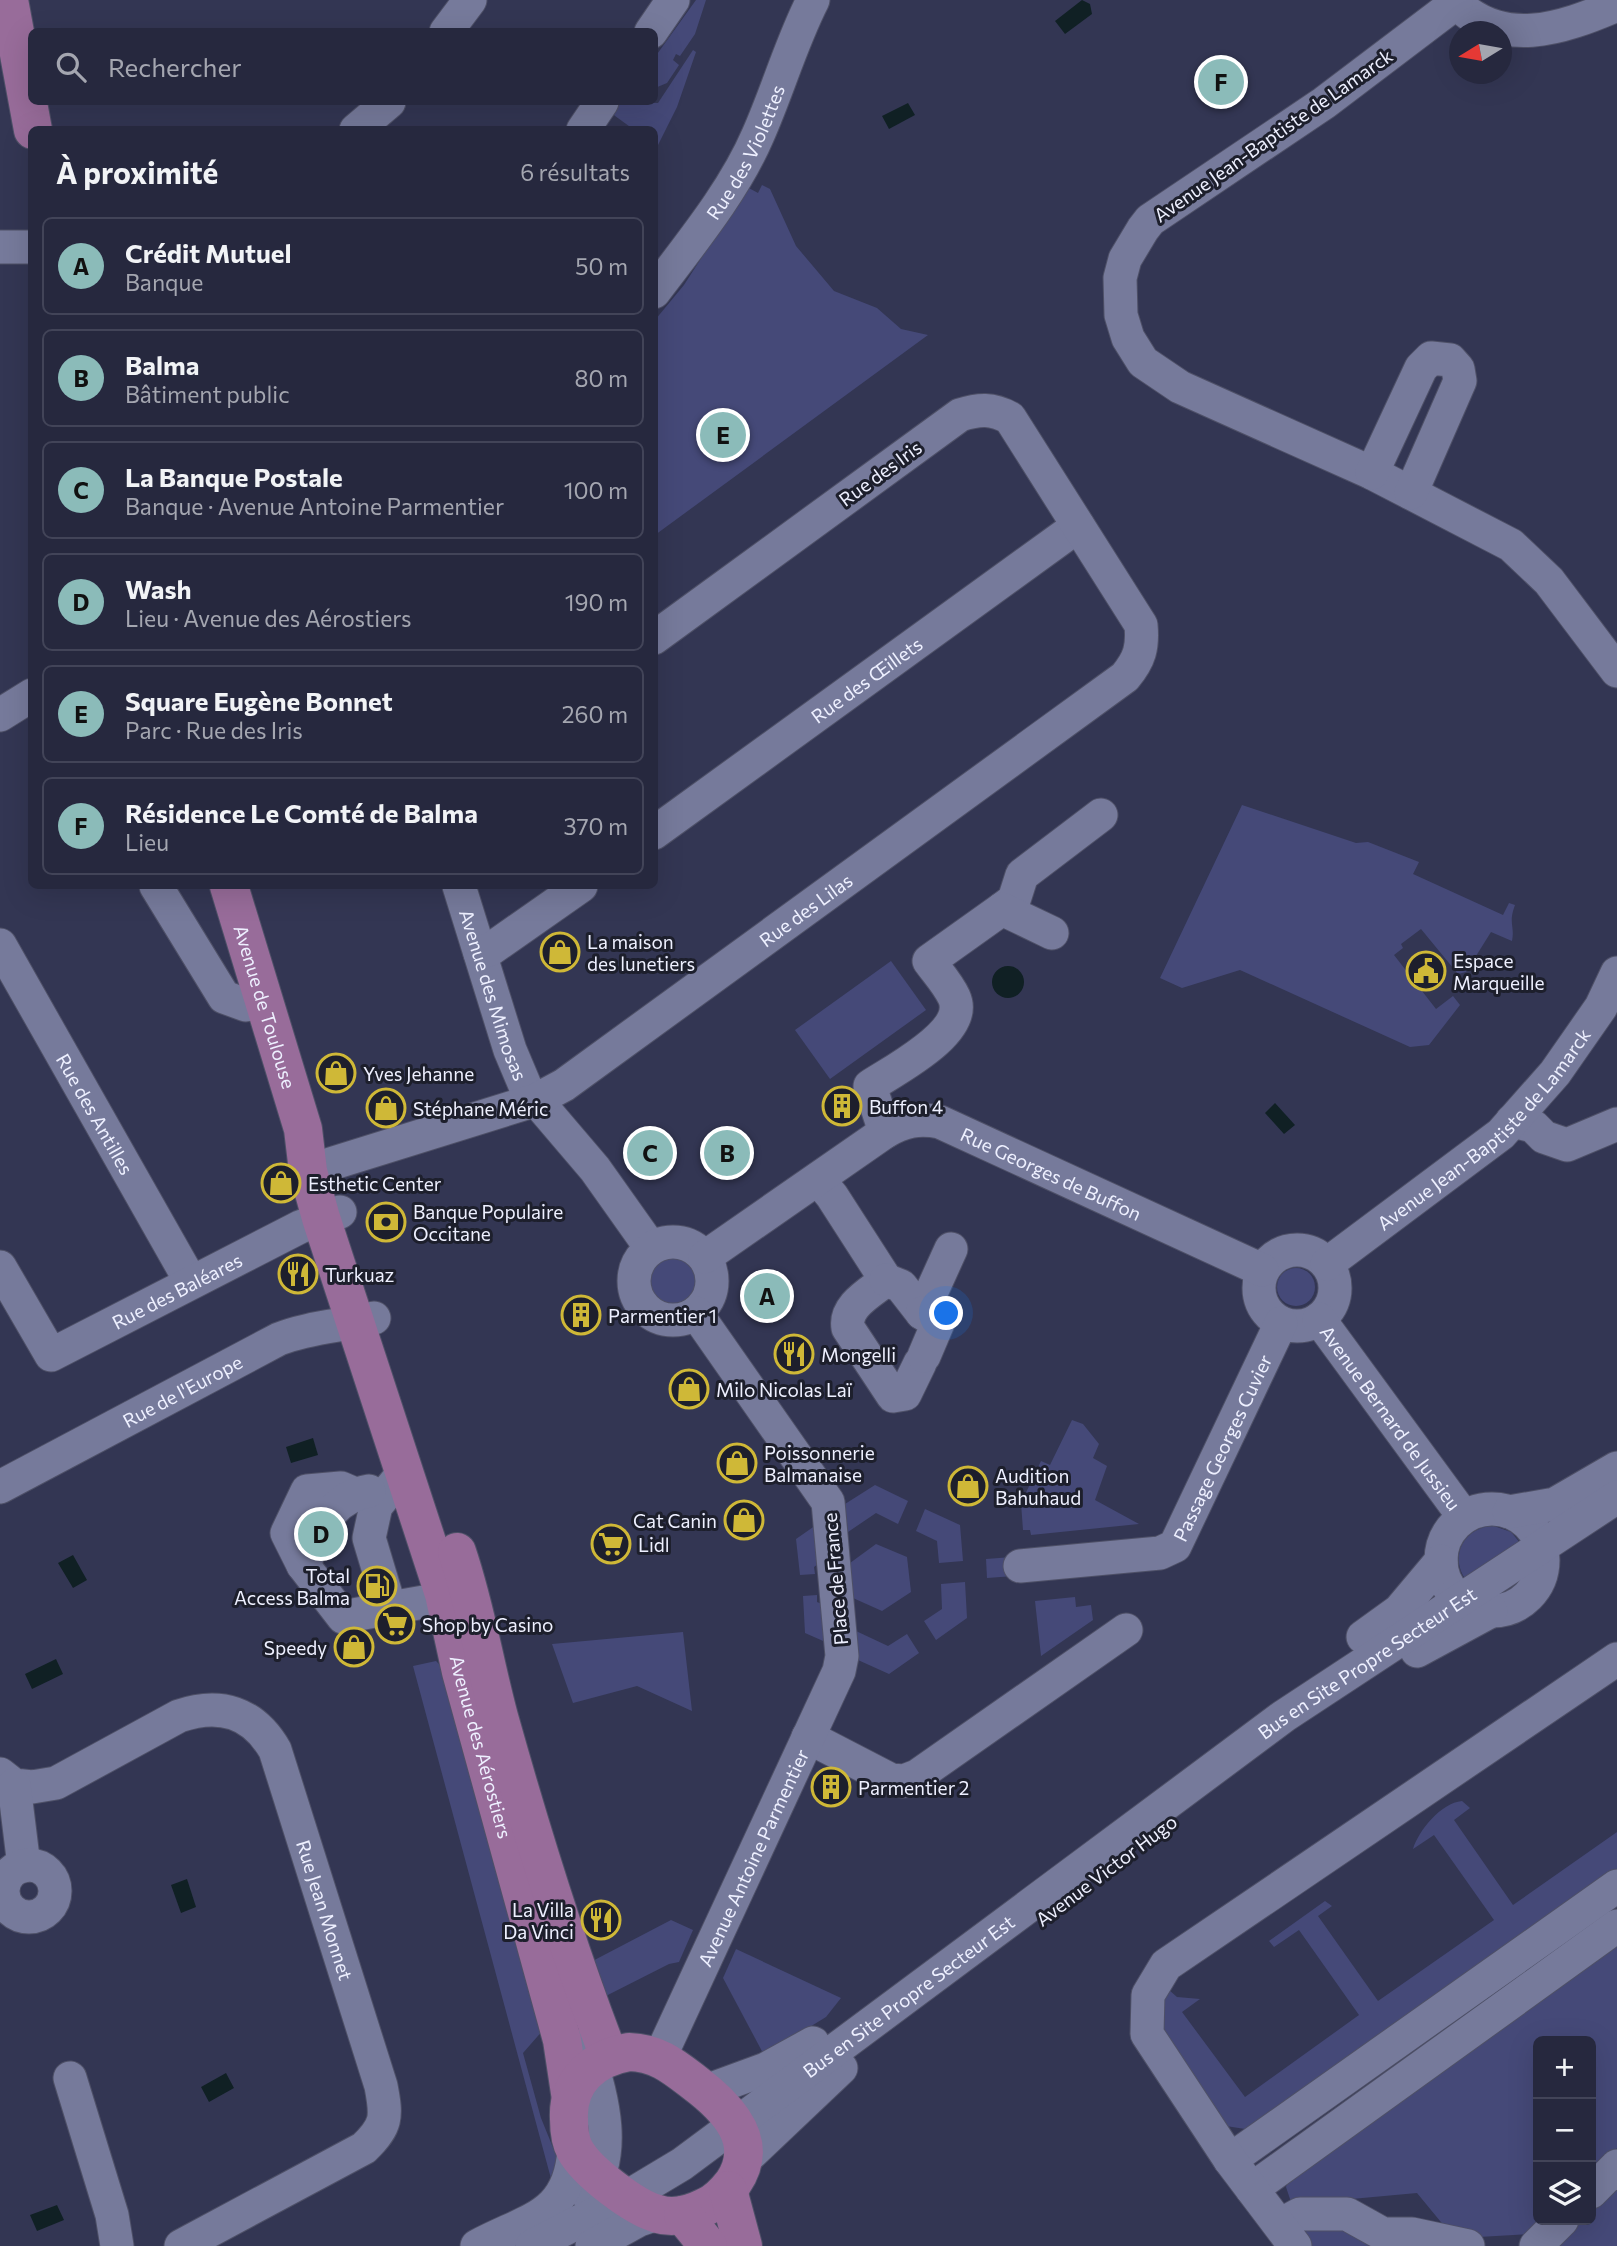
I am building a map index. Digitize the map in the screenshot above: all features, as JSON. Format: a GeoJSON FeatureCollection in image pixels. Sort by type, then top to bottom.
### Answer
{"type":"FeatureCollection","features":[{"type":"Feature","properties":{"kind":"main road"},"geometry":{"type":"LineString","coordinates":[[9,0],[10,66],[32,126]]}},
{"type":"Feature","properties":{"kind":"main road","name":"Avenue de Toulouse"},"geometry":{"type":"LineString","coordinates":[[230,889],[364,1320]]}},
{"type":"Feature","properties":{"kind":"main road","name":"Avenue des Aérostiers"},"geometry":{"type":"LineString","coordinates":[[364,1320],[390,1423],[398,1479],[448,1611],[461,1672],[562,2040],[591,2072]]}},
{"type":"Feature","properties":{"kind":"main road","name":"Avenue des Aérostiers"},"geometry":{"type":"LineString","coordinates":[[364,1320],[431,1472],[467,1580],[479,1621],[499,1717],[572,1960],[591,2072]]}},
{"type":"Feature","properties":{"kind":"main road"},"geometry":{"type":"LineString","coordinates":[[708,2246],[636,2198],[575,2150],[570,2133],[591,2072],[629,2052],[660,2057],[723,2104],[736,2122],[742,2138],[736,2175],[743,2246]]}},
{"type":"Feature","properties":{"kind":"main road"},"geometry":{"type":"LineString","coordinates":[[636,2198],[708,2206],[736,2175]]}},
{"type":"Feature","properties":{"kind":"street"},"geometry":{"type":"LineString","coordinates":[[449,28],[470,0]]}},
{"type":"Feature","properties":{"kind":"street"},"geometry":{"type":"LineString","coordinates":[[654,28],[673,0]]}},
{"type":"Feature","properties":{"kind":"street","name":"Rue des Violettes"},"geometry":{"type":"LineString","coordinates":[[658,286],[744,163],[759,134],[797,32],[813,0]]}},
{"type":"Feature","properties":{"kind":"street"},"geometry":{"type":"LineString","coordinates":[[1454,2],[1475,19],[1496,29],[1511,31],[1556,25],[1617,5]]}},
{"type":"Feature","properties":{"kind":"street","name":"Avenue Jean-Baptiste de Lamarck"},"geometry":{"type":"LineString","coordinates":[[1454,2],[1324,103],[1150,220],[1125,259],[1120,278],[1119,297],[1128,338],[1143,362],[1154,372],[1180,387],[1372,473],[1511,545],[1549,581],[1617,671]]}},
{"type":"Feature","properties":{"kind":"street"},"geometry":{"type":"LineString","coordinates":[[360,126],[385,105]]}},
{"type":"Feature","properties":{"kind":"street"},"geometry":{"type":"LineString","coordinates":[[586,126],[600,105]]}},
{"type":"Feature","properties":{"kind":"street"},"geometry":{"type":"LineString","coordinates":[[0,247],[28,247]]}},
{"type":"Feature","properties":{"kind":"street"},"geometry":{"type":"LineString","coordinates":[[1372,473],[1421,368],[1431,358],[1450,360],[1458,369],[1461,382],[1411,493]]}},
{"type":"Feature","properties":{"kind":"street","name":"Rue des Iris"},"geometry":{"type":"LineString","coordinates":[[658,635],[960,415],[970,412],[998,411],[1010,418],[1077,526]]}},
{"type":"Feature","properties":{"kind":"street","name":"Rue des Œillets"},"geometry":{"type":"LineString","coordinates":[[658,830],[1077,526]]}},
{"type":"Feature","properties":{"kind":"street","name":"Rue des Lilas"},"geometry":{"type":"LineString","coordinates":[[317,1168],[536,1100],[564,1085],[1125,677],[1137,662],[1143,645],[1141,625],[1077,526]]}},
{"type":"Feature","properties":{"kind":"street"},"geometry":{"type":"LineString","coordinates":[[0,715],[28,698]]}},
{"type":"Feature","properties":{"kind":"street"},"geometry":{"type":"LineString","coordinates":[[885,1132],[870,1086],[940,1038],[956,1012],[954,996],[929,961],[1014,900],[1022,875],[1101,815]]}},
{"type":"Feature","properties":{"kind":"street"},"geometry":{"type":"LineString","coordinates":[[158,889],[224,997],[246,1005],[264,1001]]}},
{"type":"Feature","properties":{"kind":"street","name":"Avenue des Mimosas"},"geometry":{"type":"LineString","coordinates":[[460,889],[510,1050],[526,1088],[536,1100]]}},
{"type":"Feature","properties":{"kind":"street"},"geometry":{"type":"LineString","coordinates":[[480,953],[491,949],[577,889]]}},
{"type":"Feature","properties":{"kind":"street"},"geometry":{"type":"LineString","coordinates":[[1002,909],[1052,933]]}},
{"type":"Feature","properties":{"kind":"street","name":"Rue des Antilles"},"geometry":{"type":"LineString","coordinates":[[0,944],[191,1282]]}},
{"type":"Feature","properties":{"kind":"street","name":"Avenue Jean-Baptiste de Lamarck"},"geometry":{"type":"LineString","coordinates":[[1327,1264],[1484,1147],[1513,1121],[1555,1073],[1601,1007],[1617,973]]}},
{"type":"Feature","properties":{"kind":"street"},"geometry":{"type":"LineString","coordinates":[[536,1100],[595,1169],[651,1248]]}},
{"type":"Feature","properties":{"kind":"street","name":"Rue Georges de Buffon"},"geometry":{"type":"LineString","coordinates":[[705,1258],[885,1132],[912,1120],[940,1122],[1262,1270]]}},
{"type":"Feature","properties":{"kind":"street"},"geometry":{"type":"LineString","coordinates":[[1513,1121],[1533,1126],[1544,1137],[1567,1145],[1617,1124]]}},
{"type":"Feature","properties":{"kind":"street"},"geometry":{"type":"LineString","coordinates":[[818,1180],[832,1196],[886,1280],[901,1286],[922,1313],[937,1323],[905,1394],[893,1396],[848,1328],[846,1318],[852,1308],[886,1280]]}},
{"type":"Feature","properties":{"kind":"street","name":"Rue des Baléares"},"geometry":{"type":"LineString","coordinates":[[0,1267],[51,1355],[191,1282],[331,1215]]}},
{"type":"Feature","properties":{"kind":"street"},"geometry":{"type":"LineString","coordinates":[[665,1242],[680,1242],[694,1247],[705,1258],[711,1269],[711,1293],[696,1313],[677,1320],[667,1320],[649,1312],[642,1304],[634,1281],[642,1257],[651,1248],[665,1242]]}},
{"type":"Feature","properties":{"kind":"street"},"geometry":{"type":"LineString","coordinates":[[922,1313],[951,1249]]}},
{"type":"Feature","properties":{"kind":"street"},"geometry":{"type":"LineString","coordinates":[[1298,1249],[1318,1256],[1327,1264],[1335,1283],[1335,1293],[1326,1311],[1319,1318],[1301,1326],[1280,1323],[1263,1306],[1259,1282],[1262,1270],[1277,1254],[1298,1249]]}},
{"type":"Feature","properties":{"kind":"street","name":"Place de France"},"geometry":{"type":"LineString","coordinates":[[696,1313],[828,1502],[842,1656]]}},
{"type":"Feature","properties":{"kind":"street","name":"Avenue Bernard de Jussieu"},"geometry":{"type":"LineString","coordinates":[[1319,1318],[1464,1517]]}},
{"type":"Feature","properties":{"kind":"street","name":"Rue de l'Europe"},"geometry":{"type":"LineString","coordinates":[[0,1487],[279,1339],[299,1331],[364,1320]]}},
{"type":"Feature","properties":{"kind":"street","name":"Passage Georges Cuvier"},"geometry":{"type":"LineString","coordinates":[[1020,1566],[1160,1553],[1175,1546],[1280,1323]]}},
{"type":"Feature","properties":{"kind":"street","name":"Bus en Site Propre Secteur Est"},"geometry":{"type":"LineString","coordinates":[[390,1423],[425,1490],[458,1595],[484,1706],[591,2072],[625,2138],[623,2161],[636,2198]]}},
{"type":"Feature","properties":{"kind":"street"},"geometry":{"type":"LineString","coordinates":[[1464,1517],[1481,1510],[1509,1511],[1555,1504],[1617,1468]]}},
{"type":"Feature","properties":{"kind":"street"},"geometry":{"type":"LineString","coordinates":[[398,1479],[355,1494],[341,1488],[307,1491],[287,1533],[303,1565],[344,1617],[424,1602],[448,1611]]}},
{"type":"Feature","properties":{"kind":"street"},"geometry":{"type":"LineString","coordinates":[[390,1608],[369,1538],[376,1506],[398,1479]]}},
{"type":"Feature","properties":{"kind":"street","name":"Bus en Site Propre Secteur Est"},"geometry":{"type":"LineString","coordinates":[[532,2246],[583,2234],[636,2198],[1284,1716],[1617,1497]]}},
{"type":"Feature","properties":{"kind":"street"},"geometry":{"type":"LineString","coordinates":[[1509,1511],[1529,1525],[1542,1546],[1542,1571],[1538,1583]]}},
{"type":"Feature","properties":{"kind":"street","name":"Avenue Victor Hugo"},"geometry":{"type":"LineString","coordinates":[[706,2091],[766,2069],[822,2036],[1308,1674],[1399,1611],[1441,1561],[1447,1536],[1464,1517]]}},
{"type":"Feature","properties":{"kind":"street"},"geometry":{"type":"LineString","coordinates":[[1538,1583],[1580,1547],[1617,1521]]}},
{"type":"Feature","properties":{"kind":"street"},"geometry":{"type":"LineString","coordinates":[[1441,1561],[1446,1582],[1459,1599],[1479,1610],[1490,1611]]}},
{"type":"Feature","properties":{"kind":"street","name":"Avenue Victor Hugo"},"geometry":{"type":"LineString","coordinates":[[736,2175],[843,2066],[1262,1754],[1374,1676],[1490,1611],[1515,1606],[1524,1600],[1538,1583]]}},
{"type":"Feature","properties":{"kind":"street"},"geometry":{"type":"LineString","coordinates":[[808,1737],[891,1780],[904,1781],[917,1776],[1126,1630]]}},
{"type":"Feature","properties":{"kind":"street","name":"Avenue Antoine Parmentier"},"geometry":{"type":"LineString","coordinates":[[660,2057],[839,1671],[842,1656]]}},
{"type":"Feature","properties":{"kind":"street"},"geometry":{"type":"LineString","coordinates":[[1468,2246],[1412,2235],[1383,2234],[1347,2214],[1300,2214],[1288,2235],[1230,2160],[1147,2034],[1148,1995],[1166,1965],[1617,1659]]}},
{"type":"Feature","properties":{"kind":"street","name":"Rue Jean Monnet"},"geometry":{"type":"LineString","coordinates":[[24,1866],[7,1779],[32,1787],[56,1783],[179,1716],[197,1709],[218,1708],[250,1719],[266,1733],[275,1750],[382,2086],[386,2113],[380,2133],[364,2148],[181,2246]]}},
{"type":"Feature","properties":{"kind":"street"},"geometry":{"type":"LineString","coordinates":[[1230,2160],[1617,1886]]}},
{"type":"Feature","properties":{"kind":"street"},"geometry":{"type":"LineString","coordinates":[[1252,2189],[1617,1926]]}},
{"type":"Feature","properties":{"kind":"street"},"geometry":{"type":"LineString","coordinates":[[70,2078],[112,2215],[117,2246]]}},
{"type":"Feature","properties":{"kind":"street"},"geometry":{"type":"LineString","coordinates":[[477,2246],[551,2209],[566,2189],[573,2171],[575,2150]]}},
{"type":"Feature","properties":{"kind":"street"},"geometry":{"type":"LineString","coordinates":[[1596,2187],[1617,2166]]}},
{"type":"Feature","properties":{"kind":"street"},"geometry":{"type":"LineString","coordinates":[[583,2234],[639,2220],[636,2198]]}},
{"type":"Feature","properties":{"kind":"street"},"geometry":{"type":"LineString","coordinates":[[1536,2246],[1557,2225]]}},
{"type":"Feature","properties":{"kind":"shaded area"},"geometry":{"type":"Polygon","coordinates":[[[696,0],[706,0],[695,34],[680,56],[676,54],[673,60],[679,65],[667,83],[658,87],[658,53],[696,0]]]}},
{"type":"Feature","properties":{"kind":"shaded area"},"geometry":{"type":"Polygon","coordinates":[[[1082,0],[1090,4],[1092,14],[1065,34],[1055,21],[1082,0]]]}},
{"type":"Feature","properties":{"kind":"shaded area"},"geometry":{"type":"Polygon","coordinates":[[[693,50],[696,52],[677,107],[658,145],[658,126],[629,126],[611,113],[618,105],[658,103],[693,50]]]}},
{"type":"Feature","properties":{"kind":"shaded area"},"geometry":{"type":"Polygon","coordinates":[[[908,103],[915,115],[889,129],[882,116],[908,103]]]}},
{"type":"Feature","properties":{"kind":"shaded area"},"geometry":{"type":"Polygon","coordinates":[[[762,185],[770,189],[796,246],[834,291],[877,308],[901,329],[928,335],[658,533],[658,316],[684,285],[747,187],[758,193],[762,185]]]}},
{"type":"Feature","properties":{"kind":"shaded area"},"geometry":{"type":"Polygon","coordinates":[[[1242,805],[1356,843],[1368,842],[1419,862],[1413,874],[1503,915],[1509,903],[1515,905],[1512,941],[1491,932],[1466,972],[1458,974],[1421,929],[1401,944],[1403,948],[1394,955],[1436,1009],[1453,996],[1460,1005],[1429,1045],[1410,1047],[1240,970],[1182,988],[1160,978],[1242,805]]]}},
{"type":"Feature","properties":{"kind":"shaded area"},"geometry":{"type":"Polygon","coordinates":[[[891,961],[926,1010],[830,1079],[795,1030],[891,961]]]}},
{"type":"Feature","properties":{"kind":"shaded area"},"geometry":{"type":"Polygon","coordinates":[[[1008,966],[1019,971],[1024,982],[1019,993],[1008,998],[997,993],[992,982],[997,971],[1008,966]]]}},
{"type":"Feature","properties":{"kind":"shaded area"},"geometry":{"type":"Polygon","coordinates":[[[1275,1103],[1295,1125],[1284,1134],[1265,1113],[1275,1103]]]}},
{"type":"Feature","properties":{"kind":"shaded area"},"geometry":{"type":"Polygon","coordinates":[[[668,1253],[678,1253],[693,1261],[699,1270],[699,1292],[693,1301],[678,1309],[668,1309],[650,1297],[645,1286],[645,1276],[657,1258],[668,1253]]]}},
{"type":"Feature","properties":{"kind":"shaded area"},"geometry":{"type":"Polygon","coordinates":[[[1296,1268],[1310,1273],[1315,1287],[1310,1301],[1296,1306],[1282,1301],[1277,1287],[1282,1273],[1296,1268]]]}},
{"type":"Feature","properties":{"kind":"shaded area"},"geometry":{"type":"Polygon","coordinates":[[[1072,1420],[1083,1424],[1099,1444],[1093,1458],[1107,1466],[1095,1500],[1139,1524],[1031,1535],[1030,1530],[1023,1530],[1021,1503],[1041,1461],[1050,1465],[1072,1420]]]}},
{"type":"Feature","properties":{"kind":"shaded area"},"geometry":{"type":"Polygon","coordinates":[[[313,1438],[318,1455],[291,1463],[286,1447],[313,1438]]]}},
{"type":"Feature","properties":{"kind":"shaded area"},"geometry":{"type":"Polygon","coordinates":[[[875,1485],[908,1501],[898,1524],[876,1513],[848,1532],[845,1504],[875,1485]]]}},
{"type":"Feature","properties":{"kind":"shaded area"},"geometry":{"type":"Polygon","coordinates":[[[925,1509],[960,1525],[963,1561],[939,1563],[937,1541],[916,1531],[925,1509]]]}},
{"type":"Feature","properties":{"kind":"shaded area"},"geometry":{"type":"Polygon","coordinates":[[[819,1523],[822,1561],[814,1567],[815,1574],[800,1575],[796,1539],[819,1523]]]}},
{"type":"Feature","properties":{"kind":"shaded area"},"geometry":{"type":"Polygon","coordinates":[[[1494,1526],[1511,1532],[1521,1544],[1466,1580],[1459,1561],[1462,1544],[1475,1531],[1494,1526]]]}},
{"type":"Feature","properties":{"kind":"shaded area"},"geometry":{"type":"Polygon","coordinates":[[[876,1544],[907,1557],[911,1592],[882,1611],[853,1598],[850,1563],[876,1544]]]}},
{"type":"Feature","properties":{"kind":"shaded area"},"geometry":{"type":"Polygon","coordinates":[[[73,1555],[87,1580],[73,1588],[58,1563],[73,1555]]]}},
{"type":"Feature","properties":{"kind":"shaded area"},"geometry":{"type":"Polygon","coordinates":[[[1012,1557],[1014,1576],[987,1578],[986,1559],[1012,1557]]]}},
{"type":"Feature","properties":{"kind":"shaded area"},"geometry":{"type":"Polygon","coordinates":[[[965,1582],[967,1618],[936,1640],[924,1621],[942,1609],[941,1584],[965,1582]]]}},
{"type":"Feature","properties":{"kind":"shaded area"},"geometry":{"type":"Polygon","coordinates":[[[817,1595],[817,1602],[827,1606],[830,1644],[805,1633],[803,1596],[817,1595]]]}},
{"type":"Feature","properties":{"kind":"shaded area"},"geometry":{"type":"Polygon","coordinates":[[[1075,1597],[1076,1607],[1091,1605],[1093,1620],[1041,1656],[1035,1601],[1075,1597]]]}},
{"type":"Feature","properties":{"kind":"shaded area"},"geometry":{"type":"Polygon","coordinates":[[[856,1631],[888,1646],[907,1634],[919,1653],[889,1674],[858,1660],[856,1631]]]}},
{"type":"Feature","properties":{"kind":"shaded area"},"geometry":{"type":"Polygon","coordinates":[[[683,1632],[692,1711],[637,1686],[573,1703],[552,1644],[683,1632]]]}},
{"type":"Feature","properties":{"kind":"shaded area"},"geometry":{"type":"Polygon","coordinates":[[[56,1659],[63,1674],[32,1689],[25,1674],[56,1659]]]}},
{"type":"Feature","properties":{"kind":"shaded area"},"geometry":{"type":"Polygon","coordinates":[[[436,1661],[447,1672],[544,2029],[523,2053],[541,2118],[556,2155],[558,2166],[553,2186],[413,1666],[436,1661]]]}},
{"type":"Feature","properties":{"kind":"shaded area"},"geometry":{"type":"Polygon","coordinates":[[[1462,1801],[1470,1808],[1454,1820],[1513,1905],[1617,1832],[1617,1872],[1245,2129],[1226,2126],[1159,2033],[1161,1994],[1169,1990],[1177,1997],[1200,1999],[1182,2012],[1245,2097],[1359,2015],[1299,1930],[1274,1947],[1269,1941],[1325,1901],[1332,1906],[1318,1916],[1378,2001],[1494,1920],[1434,1835],[1413,1849],[1420,1834],[1439,1812],[1462,1801]]]}},
{"type":"Feature","properties":{"kind":"shaded area"},"geometry":{"type":"Polygon","coordinates":[[[187,1879],[196,1907],[181,1913],[171,1885],[187,1879]]]}},
{"type":"Feature","properties":{"kind":"shaded area"},"geometry":{"type":"Polygon","coordinates":[[[671,1920],[693,1930],[679,1962],[669,1964],[596,2001],[583,1966],[671,1920]]]}},
{"type":"Feature","properties":{"kind":"shaded area"},"geometry":{"type":"Polygon","coordinates":[[[1617,1942],[1617,2148],[1596,2169],[1596,2036],[1533,2036],[1533,2225],[1539,2225],[1530,2234],[1479,2237],[1445,2227],[1417,2193],[1297,2204],[1291,2202],[1286,2187],[1291,2174],[1617,1942]]]}},
{"type":"Feature","properties":{"kind":"shaded area"},"geometry":{"type":"Polygon","coordinates":[[[736,1949],[841,1998],[826,2017],[764,2055],[723,1978],[736,1949]]]}},
{"type":"Feature","properties":{"kind":"shaded area"},"geometry":{"type":"Polygon","coordinates":[[[226,2073],[234,2088],[209,2102],[201,2087],[226,2073]]]}},
{"type":"Feature","properties":{"kind":"shaded area"},"geometry":{"type":"Polygon","coordinates":[[[1617,2185],[1617,2246],[1555,2246],[1576,2225],[1596,2225],[1596,2205],[1617,2185]]]}},
{"type":"Feature","properties":{"kind":"shaded area"},"geometry":{"type":"Polygon","coordinates":[[[57,2205],[64,2220],[37,2231],[30,2215],[57,2205]]]}},
{"type":"Feature","properties":{"kind":"shaded area"},"geometry":{"type":"Polygon","coordinates":[[[1307,2225],[1341,2227],[1371,2246],[1305,2246],[1301,2234],[1307,2225]]]}},
{"type":"Feature","properties":{"kind":"place","name":"Résidence Le Comté de Balma"},"geometry":{"type":"Point","coordinates":[1221,82]}},
{"type":"Feature","properties":{"kind":"place","name":"Square Eugène Bonnet"},"geometry":{"type":"Point","coordinates":[723,435]}},
{"type":"Feature","properties":{"kind":"place","name":"La maison des lunetiers"},"geometry":{"type":"Point","coordinates":[560,952]}},
{"type":"Feature","properties":{"kind":"place","name":"Espace Marqueille"},"geometry":{"type":"Point","coordinates":[1426,971]}},
{"type":"Feature","properties":{"kind":"place","name":"Yves Jehanne"},"geometry":{"type":"Point","coordinates":[336,1073]}},
{"type":"Feature","properties":{"kind":"place","name":"Buffon 4"},"geometry":{"type":"Point","coordinates":[842,1106]}},
{"type":"Feature","properties":{"kind":"place","name":"Stéphane Méric"},"geometry":{"type":"Point","coordinates":[386,1108]}},
{"type":"Feature","properties":{"kind":"place","name":"La Banque Postale"},"geometry":{"type":"Point","coordinates":[650,1153]}},
{"type":"Feature","properties":{"kind":"place","name":"Balma"},"geometry":{"type":"Point","coordinates":[727,1153]}},
{"type":"Feature","properties":{"kind":"place","name":"Esthetic Center"},"geometry":{"type":"Point","coordinates":[281,1183]}},
{"type":"Feature","properties":{"kind":"place","name":"Banque Populaire Occitane"},"geometry":{"type":"Point","coordinates":[386,1222]}},
{"type":"Feature","properties":{"kind":"place","name":"Turkuaz"},"geometry":{"type":"Point","coordinates":[298,1274]}},
{"type":"Feature","properties":{"kind":"place","name":"Crédit Mutuel"},"geometry":{"type":"Point","coordinates":[767,1296]}},
{"type":"Feature","properties":{"kind":"place","name":"Parmentier 1"},"geometry":{"type":"Point","coordinates":[581,1315]}},
{"type":"Feature","properties":{"kind":"place","name":"Mongelli"},"geometry":{"type":"Point","coordinates":[794,1354]}},
{"type":"Feature","properties":{"kind":"place","name":"Milo Nicolas Laï"},"geometry":{"type":"Point","coordinates":[689,1389]}},
{"type":"Feature","properties":{"kind":"place","name":"Poissonnerie Balmanaise"},"geometry":{"type":"Point","coordinates":[737,1463]}},
{"type":"Feature","properties":{"kind":"place","name":"Audition Bahuhaud"},"geometry":{"type":"Point","coordinates":[968,1486]}},
{"type":"Feature","properties":{"kind":"place","name":"Cat Canin"},"geometry":{"type":"Point","coordinates":[744,1520]}},
{"type":"Feature","properties":{"kind":"place","name":"Wash"},"geometry":{"type":"Point","coordinates":[321,1534]}},
{"type":"Feature","properties":{"kind":"place","name":"Lidl"},"geometry":{"type":"Point","coordinates":[611,1544]}},
{"type":"Feature","properties":{"kind":"place","name":"Total Access Balma"},"geometry":{"type":"Point","coordinates":[377,1586]}},
{"type":"Feature","properties":{"kind":"place","name":"Shop by Casino"},"geometry":{"type":"Point","coordinates":[395,1624]}},
{"type":"Feature","properties":{"kind":"place","name":"Speedy"},"geometry":{"type":"Point","coordinates":[354,1647]}},
{"type":"Feature","properties":{"kind":"place","name":"Parmentier 2"},"geometry":{"type":"Point","coordinates":[831,1787]}},
{"type":"Feature","properties":{"kind":"place","name":"La Villa Da Vinci"},"geometry":{"type":"Point","coordinates":[601,1920]}}]}
